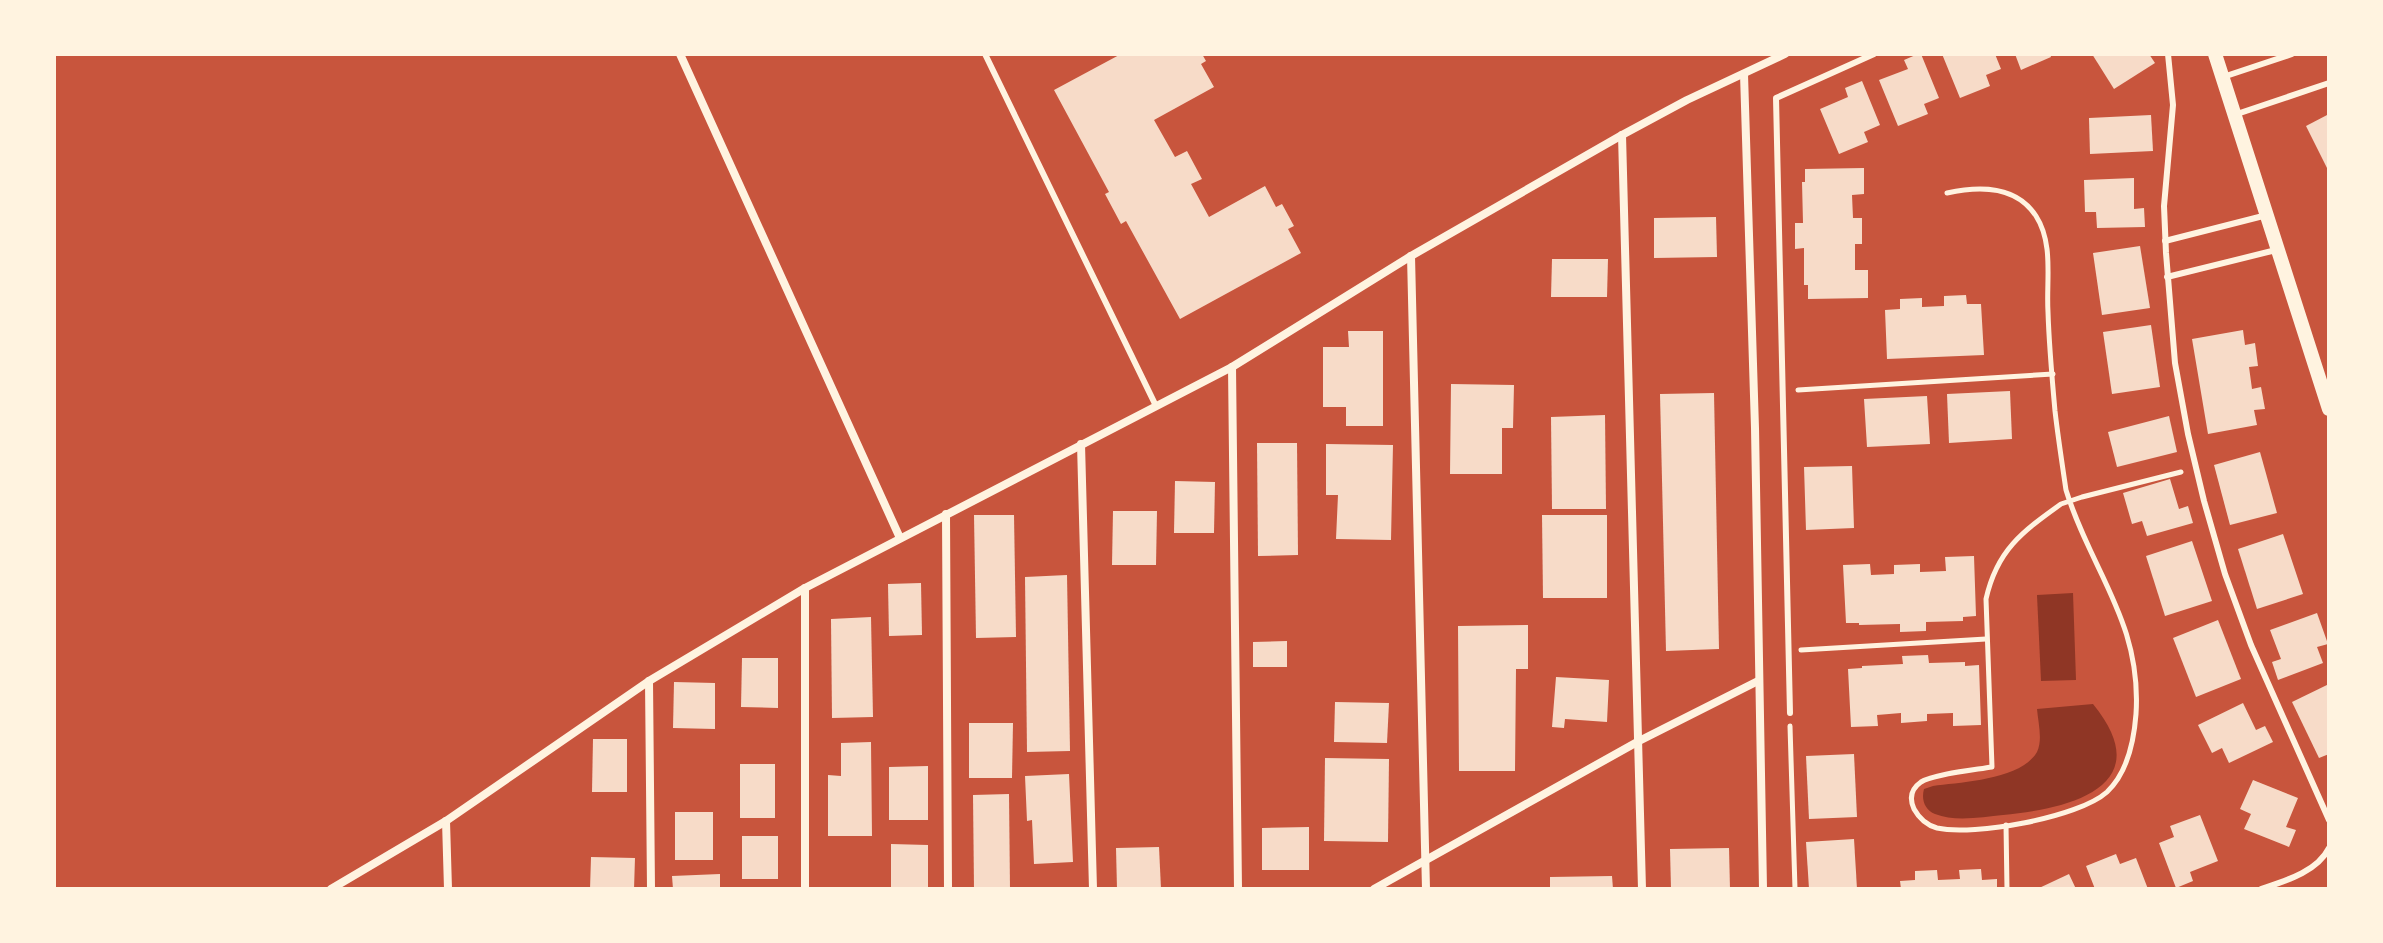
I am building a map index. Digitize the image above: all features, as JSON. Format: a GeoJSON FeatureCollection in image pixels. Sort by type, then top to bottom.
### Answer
{"type":"FeatureCollection","features":[{"type":"Feature","properties":{"kind":"street"},"geometry":{"type":"LineString","coordinates":[[680,54],[900,538]]}},
{"type":"Feature","properties":{"kind":"street"},"geometry":{"type":"LineString","coordinates":[[331,889],[446,821],[649,681],[805,588],[1232,367],[1411,256],[1622,135],[1687,100],[1785,54]]}},
{"type":"Feature","properties":{"kind":"street"},"geometry":{"type":"LineString","coordinates":[[2215,54],[2329,409]]}},
{"type":"Feature","properties":{"kind":"street"},"geometry":{"type":"LineString","coordinates":[[1744,74],[1755,428],[1763,889]]}},
{"type":"Feature","properties":{"kind":"street"},"geometry":{"type":"LineString","coordinates":[[1622,135],[1642,889]]}},
{"type":"Feature","properties":{"kind":"street"},"geometry":{"type":"LineString","coordinates":[[1411,256],[1426,889]]}},
{"type":"Feature","properties":{"kind":"street"},"geometry":{"type":"LineString","coordinates":[[1232,367],[1238,889]]}},
{"type":"Feature","properties":{"kind":"street"},"geometry":{"type":"LineString","coordinates":[[1081,444],[1093,889]]}},
{"type":"Feature","properties":{"kind":"street"},"geometry":{"type":"LineString","coordinates":[[946,514],[948,889]]}},
{"type":"Feature","properties":{"kind":"street"},"geometry":{"type":"LineString","coordinates":[[805,588],[805,889]]}},
{"type":"Feature","properties":{"kind":"street"},"geometry":{"type":"LineString","coordinates":[[649,681],[651,889]]}},
{"type":"Feature","properties":{"kind":"street"},"geometry":{"type":"LineString","coordinates":[[1374,889],[1639,741],[1758,681]]}},
{"type":"Feature","properties":{"kind":"street"},"geometry":{"type":"LineString","coordinates":[[446,821],[448,889]]}},
{"type":"Feature","properties":{"kind":"lane"},"geometry":{"type":"LineString","coordinates":[[985,54],[1156,406]]}},
{"type":"Feature","properties":{"kind":"lane"},"geometry":{"type":"LineString","coordinates":[[1790,713],[1776,98],[1874,54]]}},
{"type":"Feature","properties":{"kind":"lane"},"geometry":{"type":"LineString","coordinates":[[2168,54],[2173,105],[2164,206],[2167,277],[2175,363],[2196,468],[2225,574],[2251,645],[2329,820]]}},
{"type":"Feature","properties":{"kind":"lane"},"geometry":{"type":"LineString","coordinates":[[2222,77],[2292,54]]}},
{"type":"Feature","properties":{"kind":"lane"},"geometry":{"type":"LineString","coordinates":[[2234,115],[2329,83]]}},
{"type":"Feature","properties":{"kind":"lane"},"geometry":{"type":"LineString","coordinates":[[2165,241],[2267,215]]}},
{"type":"Feature","properties":{"kind":"lane"},"geometry":{"type":"LineString","coordinates":[[2167,277],[2278,249]]}},
{"type":"Feature","properties":{"kind":"lane"},"geometry":{"type":"LineString","coordinates":[[2261,889],[2313,867],[2329,848]]}},
{"type":"Feature","properties":{"kind":"path"},"geometry":{"type":"LineString","coordinates":[[1947,193],[1986,188],[2003,192],[2020,200],[2035,214],[2044,233],[2055,411],[2066,490],[2070,501],[2081,532],[2097,560],[2124,623],[2134,659],[2136,716],[2120,776],[2106,793],[2089,803],[2068,813],[2006,825],[1973,829],[1938,828],[1927,824],[1917,815],[1912,803],[1912,791],[1919,783],[1929,778],[1992,767],[1986,599],[2000,558],[2018,538],[2061,504],[2070,501],[2196,468]]}},
{"type":"Feature","properties":{"kind":"path"},"geometry":{"type":"LineString","coordinates":[[1782,391],[2053,374]]}},
{"type":"Feature","properties":{"kind":"path"},"geometry":{"type":"LineString","coordinates":[[1788,651],[1986,639]]}},
{"type":"Feature","properties":{"kind":"path"},"geometry":{"type":"LineString","coordinates":[[1790,713],[1795,889]]}},
{"type":"Feature","properties":{"kind":"path"},"geometry":{"type":"LineString","coordinates":[[2006,825],[2007,889]]}},
{"type":"Feature","properties":{"kind":"shaded area"},"geometry":{"type":"Polygon","coordinates":[[[2073,593],[2076,680],[2041,681],[2037,595],[2073,593]]]}},
{"type":"Feature","properties":{"kind":"shaded area"},"geometry":{"type":"Polygon","coordinates":[[[2093,704],[2111,732],[2117,755],[2112,774],[2098,788],[2055,807],[2003,815],[1951,818],[1935,814],[1926,807],[1924,789],[1990,778],[2018,769],[2029,761],[2037,752],[2040,742],[2037,709],[2093,704]]]}},
{"type":"Feature","properties":{"kind":"building"},"geometry":{"type":"Polygon","coordinates":[[[1121,54],[1202,54],[1206,61],[1201,64],[1214,87],[1154,120],[1175,157],[1187,151],[1202,179],[1191,184],[1209,217],[1265,186],[1276,207],[1282,204],[1294,226],[1288,229],[1301,253],[1180,319],[1126,221],[1121,224],[1105,194],[1109,192],[1054,90],[1121,54]]]}},
{"type":"Feature","properties":{"kind":"building"},"geometry":{"type":"Polygon","coordinates":[[[1921,54],[1939,98],[1924,104],[1928,114],[1898,126],[1879,80],[1908,69],[1904,60],[1921,54]]]}},
{"type":"Feature","properties":{"kind":"building"},"geometry":{"type":"Polygon","coordinates":[[[1942,54],[1995,54],[2001,69],[1986,75],[1990,86],[1960,98],[1942,54]]]}},
{"type":"Feature","properties":{"kind":"building"},"geometry":{"type":"Polygon","coordinates":[[[2015,54],[2050,54],[2051,57],[2021,70],[2015,54]]]}},
{"type":"Feature","properties":{"kind":"building"},"geometry":{"type":"Polygon","coordinates":[[[2092,54],[2149,54],[2155,63],[2114,89],[2092,54]]]}},
{"type":"Feature","properties":{"kind":"building"},"geometry":{"type":"Polygon","coordinates":[[[1862,81],[1880,125],[1864,132],[1868,142],[1839,154],[1820,109],[1848,97],[1845,88],[1862,81]]]}},
{"type":"Feature","properties":{"kind":"building"},"geometry":{"type":"Polygon","coordinates":[[[2329,114],[2329,172],[2306,126],[2329,114]]]}},
{"type":"Feature","properties":{"kind":"building"},"geometry":{"type":"Polygon","coordinates":[[[2151,115],[2153,151],[2090,154],[2089,118],[2151,115]]]}},
{"type":"Feature","properties":{"kind":"building"},"geometry":{"type":"Polygon","coordinates":[[[1864,168],[1864,194],[1852,195],[1853,218],[1862,218],[1862,244],[1855,244],[1855,270],[1868,270],[1868,298],[1808,299],[1808,285],[1804,285],[1804,248],[1795,249],[1795,223],[1803,223],[1802,182],[1805,182],[1805,169],[1864,168]]]}},
{"type":"Feature","properties":{"kind":"building"},"geometry":{"type":"Polygon","coordinates":[[[2134,178],[2134,209],[2144,208],[2145,227],[2097,228],[2096,212],[2085,212],[2084,180],[2134,178]]]}},
{"type":"Feature","properties":{"kind":"building"},"geometry":{"type":"Polygon","coordinates":[[[1716,217],[1717,257],[1654,258],[1654,218],[1716,217]]]}},
{"type":"Feature","properties":{"kind":"building"},"geometry":{"type":"Polygon","coordinates":[[[2140,246],[2150,308],[2102,315],[2093,253],[2140,246]]]}},
{"type":"Feature","properties":{"kind":"building"},"geometry":{"type":"Polygon","coordinates":[[[1552,259],[1608,259],[1607,297],[1551,297],[1552,259]]]}},
{"type":"Feature","properties":{"kind":"building"},"geometry":{"type":"Polygon","coordinates":[[[1966,295],[1967,304],[1981,304],[1984,355],[1887,359],[1885,310],[1900,309],[1900,299],[1922,298],[1922,307],[1944,306],[1944,296],[1966,295]]]}},
{"type":"Feature","properties":{"kind":"building"},"geometry":{"type":"Polygon","coordinates":[[[2151,325],[2160,387],[2112,394],[2103,332],[2151,325]]]}},
{"type":"Feature","properties":{"kind":"building"},"geometry":{"type":"Polygon","coordinates":[[[2243,330],[2245,345],[2255,343],[2258,366],[2249,367],[2252,389],[2261,387],[2265,409],[2254,410],[2257,425],[2208,434],[2192,339],[2243,330]]]}},
{"type":"Feature","properties":{"kind":"building"},"geometry":{"type":"Polygon","coordinates":[[[1348,331],[1383,331],[1383,426],[1346,426],[1346,407],[1323,407],[1323,347],[1349,347],[1348,331]]]}},
{"type":"Feature","properties":{"kind":"building"},"geometry":{"type":"Polygon","coordinates":[[[1451,384],[1514,385],[1513,428],[1502,428],[1502,474],[1450,474],[1451,384]]]}},
{"type":"Feature","properties":{"kind":"building"},"geometry":{"type":"Polygon","coordinates":[[[2010,391],[2012,439],[1949,443],[1947,394],[2010,391]]]}},
{"type":"Feature","properties":{"kind":"building"},"geometry":{"type":"Polygon","coordinates":[[[1714,393],[1719,649],[1666,651],[1660,394],[1714,393]]]}},
{"type":"Feature","properties":{"kind":"building"},"geometry":{"type":"Polygon","coordinates":[[[1927,396],[1930,444],[1867,447],[1864,399],[1927,396]]]}},
{"type":"Feature","properties":{"kind":"building"},"geometry":{"type":"Polygon","coordinates":[[[1605,415],[1606,509],[1552,509],[1551,417],[1605,415]]]}},
{"type":"Feature","properties":{"kind":"building"},"geometry":{"type":"Polygon","coordinates":[[[2169,416],[2177,452],[2117,467],[2108,432],[2169,416]]]}},
{"type":"Feature","properties":{"kind":"building"},"geometry":{"type":"Polygon","coordinates":[[[1257,443],[1297,443],[1298,555],[1258,556],[1257,443]]]}},
{"type":"Feature","properties":{"kind":"building"},"geometry":{"type":"Polygon","coordinates":[[[1326,444],[1393,445],[1391,540],[1336,539],[1338,495],[1326,495],[1326,444]]]}},
{"type":"Feature","properties":{"kind":"building"},"geometry":{"type":"Polygon","coordinates":[[[2260,452],[2277,513],[2230,525],[2214,465],[2260,452]]]}},
{"type":"Feature","properties":{"kind":"building"},"geometry":{"type":"Polygon","coordinates":[[[1852,466],[1854,528],[1806,530],[1804,467],[1852,466]]]}},
{"type":"Feature","properties":{"kind":"building"},"geometry":{"type":"Polygon","coordinates":[[[2170,479],[2179,509],[2188,506],[2193,523],[2147,536],[2142,521],[2132,524],[2123,493],[2170,479]]]}},
{"type":"Feature","properties":{"kind":"building"},"geometry":{"type":"Polygon","coordinates":[[[1175,481],[1215,482],[1214,533],[1174,533],[1175,481]]]}},
{"type":"Feature","properties":{"kind":"building"},"geometry":{"type":"Polygon","coordinates":[[[1113,511],[1157,511],[1156,565],[1112,565],[1113,511]]]}},
{"type":"Feature","properties":{"kind":"building"},"geometry":{"type":"Polygon","coordinates":[[[974,515],[1014,515],[1016,637],[976,638],[974,515]]]}},
{"type":"Feature","properties":{"kind":"building"},"geometry":{"type":"Polygon","coordinates":[[[1542,515],[1607,515],[1607,598],[1543,598],[1542,515]]]}},
{"type":"Feature","properties":{"kind":"building"},"geometry":{"type":"Polygon","coordinates":[[[2283,534],[2303,594],[2257,609],[2238,549],[2283,534]]]}},
{"type":"Feature","properties":{"kind":"building"},"geometry":{"type":"Polygon","coordinates":[[[2192,541],[2212,601],[2165,616],[2146,556],[2192,541]]]}},
{"type":"Feature","properties":{"kind":"building"},"geometry":{"type":"Polygon","coordinates":[[[1974,556],[1976,616],[1963,617],[1963,621],[1926,622],[1926,631],[1900,632],[1900,624],[1846,623],[1843,565],[1870,564],[1871,575],[1894,574],[1894,565],[1920,564],[1920,572],[1946,571],[1945,557],[1974,556]]]}},
{"type":"Feature","properties":{"kind":"building"},"geometry":{"type":"Polygon","coordinates":[[[1067,575],[1070,751],[1027,752],[1025,577],[1067,575]]]}},
{"type":"Feature","properties":{"kind":"building"},"geometry":{"type":"Polygon","coordinates":[[[921,583],[922,635],[889,636],[888,584],[921,583]]]}},
{"type":"Feature","properties":{"kind":"building"},"geometry":{"type":"Polygon","coordinates":[[[2317,613],[2328,644],[2317,647],[2323,663],[2278,680],[2272,662],[2281,659],[2270,630],[2317,613]]]}},
{"type":"Feature","properties":{"kind":"building"},"geometry":{"type":"Polygon","coordinates":[[[871,617],[873,717],[832,718],[831,619],[871,617]]]}},
{"type":"Feature","properties":{"kind":"building"},"geometry":{"type":"Polygon","coordinates":[[[2218,620],[2241,679],[2196,697],[2173,638],[2218,620]]]}},
{"type":"Feature","properties":{"kind":"building"},"geometry":{"type":"Polygon","coordinates":[[[1528,625],[1528,669],[1516,669],[1515,771],[1459,771],[1458,626],[1528,625]]]}},
{"type":"Feature","properties":{"kind":"building"},"geometry":{"type":"Polygon","coordinates":[[[1287,641],[1287,667],[1253,667],[1253,642],[1287,641]]]}},
{"type":"Feature","properties":{"kind":"building"},"geometry":{"type":"Polygon","coordinates":[[[1928,655],[1929,663],[1965,662],[1965,666],[1979,665],[1981,725],[1953,726],[1953,713],[1927,714],[1927,721],[1901,723],[1901,713],[1877,715],[1878,726],[1851,727],[1848,669],[1903,664],[1902,656],[1928,655]]]}},
{"type":"Feature","properties":{"kind":"building"},"geometry":{"type":"Polygon","coordinates":[[[742,658],[778,658],[778,708],[741,707],[742,658]]]}},
{"type":"Feature","properties":{"kind":"building"},"geometry":{"type":"Polygon","coordinates":[[[1556,677],[1609,680],[1607,722],[1565,719],[1564,728],[1552,727],[1556,677]]]}},
{"type":"Feature","properties":{"kind":"building"},"geometry":{"type":"Polygon","coordinates":[[[674,682],[715,683],[715,729],[673,728],[674,682]]]}},
{"type":"Feature","properties":{"kind":"building"},"geometry":{"type":"Polygon","coordinates":[[[2329,684],[2329,754],[2319,758],[2292,702],[2329,684]]]}},
{"type":"Feature","properties":{"kind":"building"},"geometry":{"type":"Polygon","coordinates":[[[1335,702],[1389,703],[1387,743],[1334,742],[1335,702]]]}},
{"type":"Feature","properties":{"kind":"building"},"geometry":{"type":"Polygon","coordinates":[[[2243,703],[2256,730],[2265,726],[2273,742],[2229,763],[2222,748],[2212,753],[2198,725],[2243,703]]]}},
{"type":"Feature","properties":{"kind":"building"},"geometry":{"type":"Polygon","coordinates":[[[969,723],[1013,723],[1012,778],[969,778],[969,723]]]}},
{"type":"Feature","properties":{"kind":"building"},"geometry":{"type":"Polygon","coordinates":[[[593,739],[627,739],[627,792],[592,792],[593,739]]]}},
{"type":"Feature","properties":{"kind":"building"},"geometry":{"type":"Polygon","coordinates":[[[871,742],[872,836],[828,836],[828,775],[841,776],[841,743],[871,742]]]}},
{"type":"Feature","properties":{"kind":"building"},"geometry":{"type":"Polygon","coordinates":[[[1854,754],[1857,817],[1809,819],[1806,756],[1854,754]]]}},
{"type":"Feature","properties":{"kind":"building"},"geometry":{"type":"Polygon","coordinates":[[[1325,758],[1389,759],[1388,842],[1324,841],[1325,758]]]}},
{"type":"Feature","properties":{"kind":"building"},"geometry":{"type":"Polygon","coordinates":[[[740,764],[775,764],[775,818],[740,818],[740,764]]]}},
{"type":"Feature","properties":{"kind":"building"},"geometry":{"type":"Polygon","coordinates":[[[928,766],[928,820],[889,820],[889,767],[928,766]]]}},
{"type":"Feature","properties":{"kind":"building"},"geometry":{"type":"Polygon","coordinates":[[[1069,774],[1073,862],[1034,864],[1032,820],[1027,821],[1025,776],[1069,774]]]}},
{"type":"Feature","properties":{"kind":"building"},"geometry":{"type":"Polygon","coordinates":[[[2253,780],[2298,798],[2286,827],[2296,830],[2289,847],[2244,829],[2251,814],[2240,809],[2253,780]]]}},
{"type":"Feature","properties":{"kind":"building"},"geometry":{"type":"Polygon","coordinates":[[[1009,794],[1010,889],[974,889],[973,795],[1009,794]]]}},
{"type":"Feature","properties":{"kind":"building"},"geometry":{"type":"Polygon","coordinates":[[[675,812],[713,812],[713,860],[675,860],[675,812]]]}},
{"type":"Feature","properties":{"kind":"building"},"geometry":{"type":"Polygon","coordinates":[[[2200,815],[2218,861],[2190,872],[2193,881],[2176,888],[2159,843],[2174,837],[2170,826],[2200,815]]]}},
{"type":"Feature","properties":{"kind":"building"},"geometry":{"type":"Polygon","coordinates":[[[1309,827],[1309,870],[1262,870],[1262,828],[1309,827]]]}},
{"type":"Feature","properties":{"kind":"building"},"geometry":{"type":"Polygon","coordinates":[[[742,836],[778,836],[778,879],[742,879],[742,836]]]}},
{"type":"Feature","properties":{"kind":"building"},"geometry":{"type":"Polygon","coordinates":[[[1854,839],[1857,889],[1809,889],[1806,842],[1854,839]]]}},
{"type":"Feature","properties":{"kind":"building"},"geometry":{"type":"Polygon","coordinates":[[[891,844],[928,845],[928,889],[891,889],[891,844]]]}},
{"type":"Feature","properties":{"kind":"building"},"geometry":{"type":"Polygon","coordinates":[[[1159,847],[1161,889],[1117,889],[1116,848],[1159,847]]]}},
{"type":"Feature","properties":{"kind":"building"},"geometry":{"type":"Polygon","coordinates":[[[1729,848],[1730,889],[1671,889],[1670,849],[1729,848]]]}},
{"type":"Feature","properties":{"kind":"building"},"geometry":{"type":"Polygon","coordinates":[[[2116,854],[2120,864],[2136,858],[2148,889],[2095,889],[2086,866],[2116,854]]]}},
{"type":"Feature","properties":{"kind":"building"},"geometry":{"type":"Polygon","coordinates":[[[591,857],[635,858],[634,889],[590,889],[591,857]]]}},
{"type":"Feature","properties":{"kind":"building"},"geometry":{"type":"Polygon","coordinates":[[[1981,869],[1982,880],[1997,879],[1997,889],[1901,889],[1900,881],[1915,880],[1915,871],[1937,870],[1938,880],[1960,879],[1959,870],[1981,869]]]}},
{"type":"Feature","properties":{"kind":"building"},"geometry":{"type":"Polygon","coordinates":[[[720,874],[720,889],[673,889],[672,876],[720,874]]]}},
{"type":"Feature","properties":{"kind":"building"},"geometry":{"type":"Polygon","coordinates":[[[2069,874],[2076,889],[2037,889],[2069,874]]]}},
{"type":"Feature","properties":{"kind":"building"},"geometry":{"type":"Polygon","coordinates":[[[1612,876],[1613,889],[1550,889],[1550,877],[1612,876]]]}}]}
